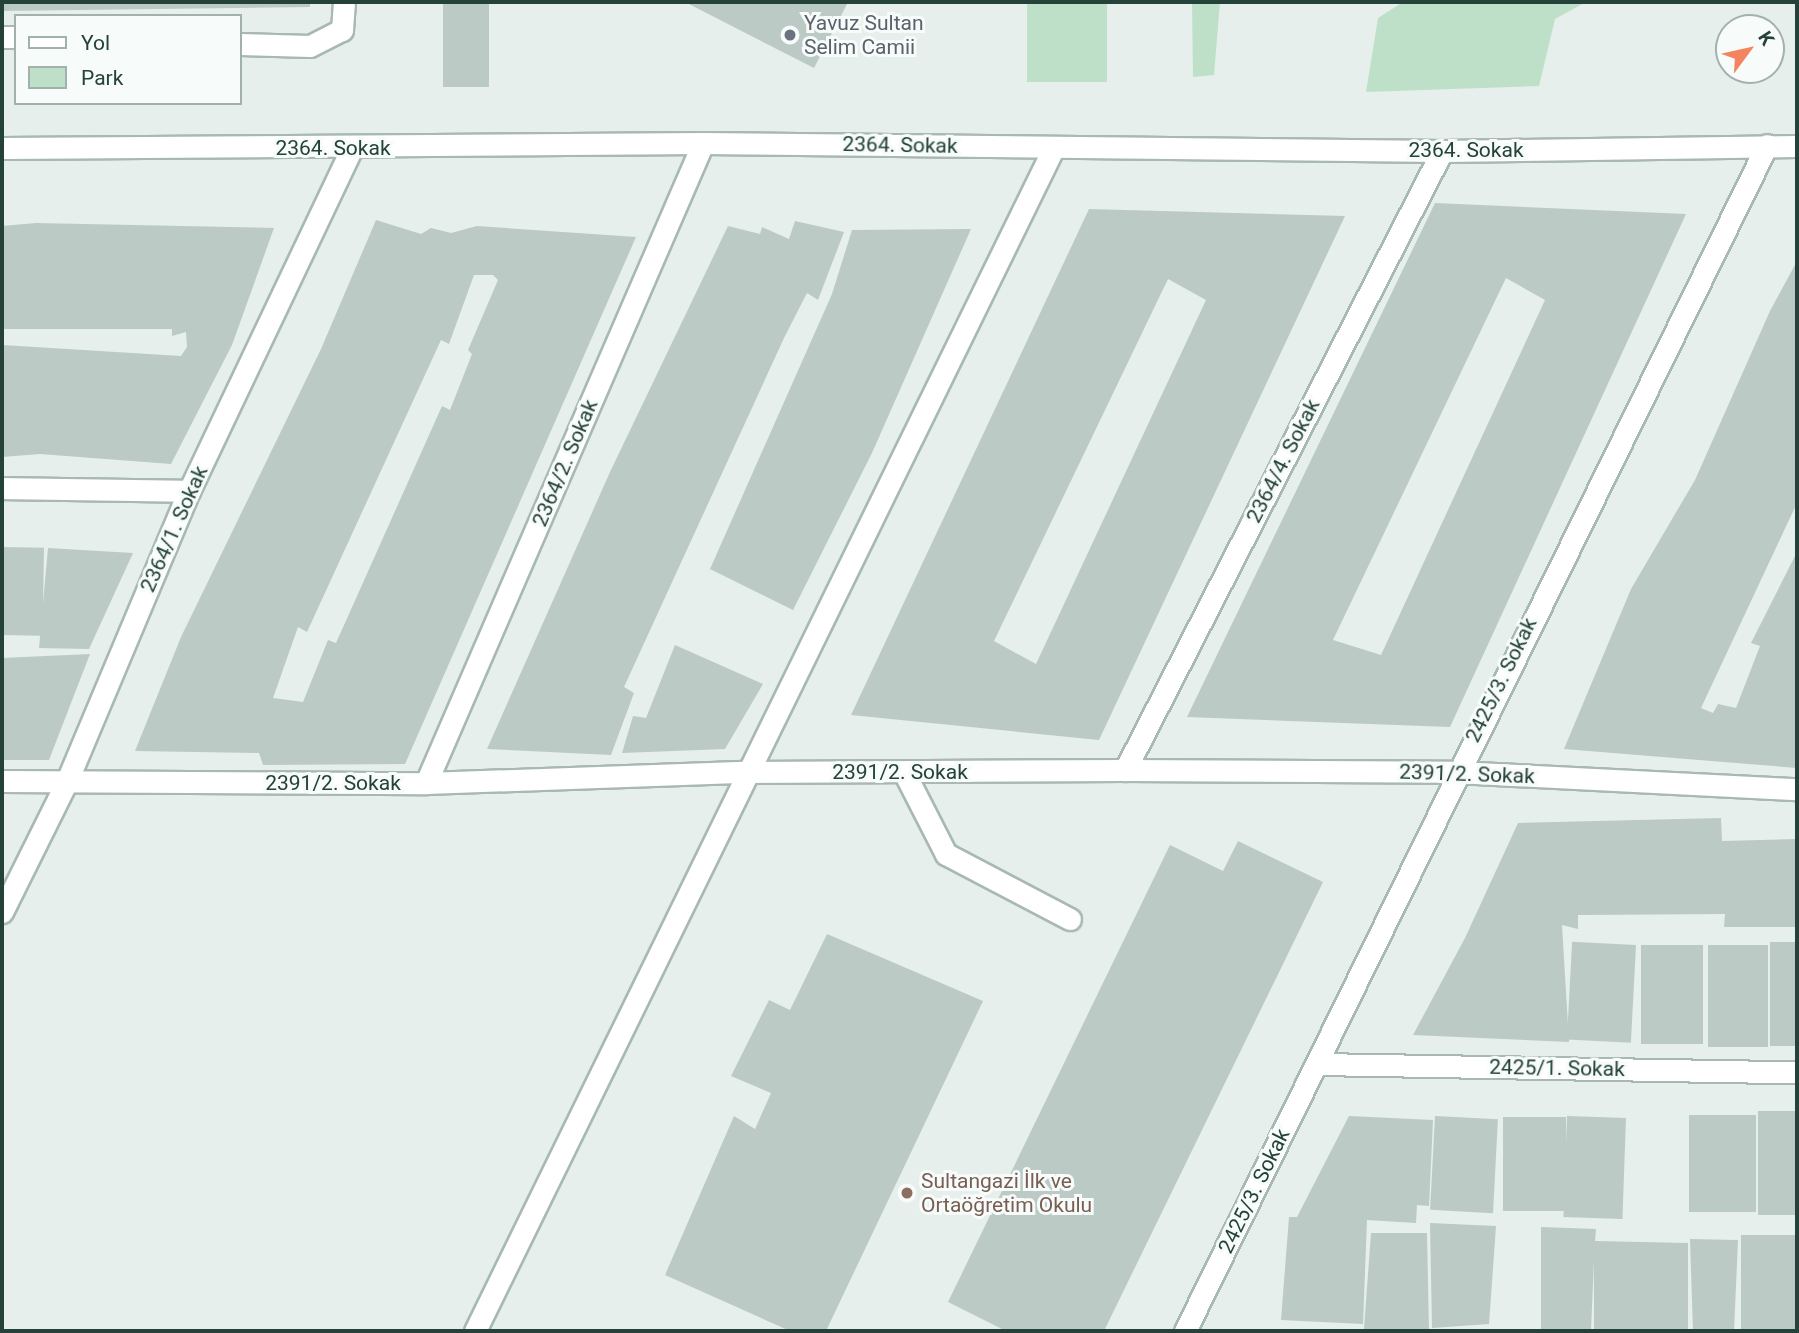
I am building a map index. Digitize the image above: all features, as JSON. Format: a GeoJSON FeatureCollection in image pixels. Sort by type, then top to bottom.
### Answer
{"type":"FeatureCollection","features":[{"type":"Feature","properties":{"kind":"street"},"geometry":{"type":"LineString","coordinates":[[242,44],[310,46],[342,30],[344,2]]}},
{"type":"Feature","properties":{"kind":"street","name":"2364. Sokak"},"geometry":{"type":"LineString","coordinates":[[2,149],[703,144],[1442,151],[1797,146]]}},
{"type":"Feature","properties":{"kind":"street","name":"2364/2. Sokak"},"geometry":{"type":"LineString","coordinates":[[426,783],[703,144]]}},
{"type":"Feature","properties":{"kind":"street","name":"2425/3. Sokak"},"geometry":{"type":"LineString","coordinates":[[1185,1331],[1317,1064],[1456,772],[1767,145]]}},
{"type":"Feature","properties":{"kind":"street"},"geometry":{"type":"LineString","coordinates":[[475,1331],[745,772],[1054,147]]}},
{"type":"Feature","properties":{"kind":"street","name":"2364/1. Sokak"},"geometry":{"type":"LineString","coordinates":[[2,912],[67,781],[189,491],[352,148]]}},
{"type":"Feature","properties":{"kind":"street","name":"2364/4. Sokak"},"geometry":{"type":"LineString","coordinates":[[1125,770],[1442,151]]}},
{"type":"Feature","properties":{"kind":"street"},"geometry":{"type":"LineString","coordinates":[[2,488],[189,491]]}},
{"type":"Feature","properties":{"kind":"street","name":"2391/2. Sokak"},"geometry":{"type":"LineString","coordinates":[[2,781],[426,783],[745,772],[1125,770],[1456,772],[1797,789]]}},
{"type":"Feature","properties":{"kind":"street"},"geometry":{"type":"LineString","coordinates":[[904,772],[946,853],[1070,919]]}},
{"type":"Feature","properties":{"kind":"street","name":"2425/1. Sokak"},"geometry":{"type":"LineString","coordinates":[[1317,1064],[1797,1072]]}},
{"type":"Feature","properties":{"kind":"green space"},"geometry":{"type":"Polygon","coordinates":[[[1027,2],[1107,2],[1107,82],[1027,82],[1027,2]]]}},
{"type":"Feature","properties":{"kind":"green space"},"geometry":{"type":"Polygon","coordinates":[[[1192,2],[1220,2],[1214,75],[1193,77],[1192,2]]]}},
{"type":"Feature","properties":{"kind":"green space"},"geometry":{"type":"Polygon","coordinates":[[[1403,2],[1586,2],[1555,19],[1539,86],[1366,92],[1378,18],[1403,2]]]}},
{"type":"Feature","properties":{"kind":"building"},"geometry":{"type":"Polygon","coordinates":[[[2,2],[310,2],[310,7],[2,11],[2,2]]]}},
{"type":"Feature","properties":{"kind":"building"},"geometry":{"type":"Polygon","coordinates":[[[443,2],[489,2],[489,87],[443,87],[443,2]]]}},
{"type":"Feature","properties":{"kind":"building","name":"Yavuz Sultan Selim Camii"},"geometry":{"type":"Polygon","coordinates":[[[685,2],[848,2],[814,68],[685,2]]]}},
{"type":"Feature","properties":{"kind":"building"},"geometry":{"type":"Polygon","coordinates":[[[1435,203],[1686,214],[1450,727],[1187,717],[1435,203]],[[1506,278],[1333,640],[1381,655],[1545,300],[1506,278]]]}},
{"type":"Feature","properties":{"kind":"building"},"geometry":{"type":"Polygon","coordinates":[[[1089,209],[1345,216],[1099,740],[851,715],[1089,209]],[[1168,279],[994,641],[1036,664],[1206,300],[1168,279]]]}},
{"type":"Feature","properties":{"kind":"building"},"geometry":{"type":"Polygon","coordinates":[[[376,220],[421,234],[431,228],[451,233],[477,226],[636,237],[405,764],[263,765],[259,753],[135,751],[181,637],[321,349],[376,220]],[[474,275],[449,344],[441,340],[307,632],[298,627],[273,698],[303,702],[328,640],[336,643],[442,406],[450,410],[472,354],[468,350],[498,280],[493,275],[474,275]]]}},
{"type":"Feature","properties":{"kind":"building"},"geometry":{"type":"Polygon","coordinates":[[[795,221],[844,232],[818,300],[807,293],[784,338],[624,687],[634,693],[611,755],[487,749],[610,472],[728,226],[760,234],[762,227],[789,239],[795,221]]]}},
{"type":"Feature","properties":{"kind":"building"},"geometry":{"type":"Polygon","coordinates":[[[36,223],[274,228],[232,345],[171,464],[40,454],[2,457],[2,345],[181,356],[187,347],[186,332],[172,336],[172,329],[2,329],[2,226],[36,223]]]}},
{"type":"Feature","properties":{"kind":"building"},"geometry":{"type":"Polygon","coordinates":[[[971,229],[872,453],[793,610],[710,569],[832,294],[852,230],[971,229]]]}},
{"type":"Feature","properties":{"kind":"building"},"geometry":{"type":"Polygon","coordinates":[[[1797,261],[1797,503],[1701,708],[1713,713],[1718,704],[1736,708],[1760,646],[1751,643],[1797,552],[1797,768],[1564,749],[1631,589],[1695,480],[1770,311],[1797,261]]]}},
{"type":"Feature","properties":{"kind":"building"},"geometry":{"type":"Polygon","coordinates":[[[2,547],[44,548],[42,636],[2,635],[2,547]]]}},
{"type":"Feature","properties":{"kind":"building"},"geometry":{"type":"Polygon","coordinates":[[[48,548],[133,553],[89,649],[39,648],[48,548]]]}},
{"type":"Feature","properties":{"kind":"building"},"geometry":{"type":"Polygon","coordinates":[[[675,645],[763,684],[725,749],[622,753],[633,716],[646,718],[675,645]]]}},
{"type":"Feature","properties":{"kind":"building"},"geometry":{"type":"Polygon","coordinates":[[[90,654],[49,760],[2,760],[2,658],[90,654]]]}},
{"type":"Feature","properties":{"kind":"building"},"geometry":{"type":"Polygon","coordinates":[[[1721,818],[1722,841],[1797,839],[1797,927],[1724,927],[1725,914],[1578,915],[1578,929],[1562,925],[1569,1042],[1413,1035],[1465,938],[1518,823],[1721,818]]]}},
{"type":"Feature","properties":{"kind":"building"},"geometry":{"type":"Polygon","coordinates":[[[1238,841],[1323,882],[1104,1331],[1006,1331],[948,1302],[1170,845],[1223,871],[1238,841]]]}},
{"type":"Feature","properties":{"kind":"building"},"geometry":{"type":"Polygon","coordinates":[[[827,934],[983,1001],[826,1331],[790,1331],[665,1275],[734,1116],[755,1129],[771,1093],[731,1076],[769,1000],[790,1010],[827,934]]]}},
{"type":"Feature","properties":{"kind":"building"},"geometry":{"type":"Polygon","coordinates":[[[1572,942],[1636,945],[1631,1043],[1567,1040],[1572,942]]]}},
{"type":"Feature","properties":{"kind":"building"},"geometry":{"type":"Polygon","coordinates":[[[1770,942],[1797,942],[1797,1046],[1770,1046],[1770,942]]]}},
{"type":"Feature","properties":{"kind":"building"},"geometry":{"type":"Polygon","coordinates":[[[1641,945],[1703,945],[1703,1044],[1641,1044],[1641,945]]]}},
{"type":"Feature","properties":{"kind":"building"},"geometry":{"type":"Polygon","coordinates":[[[1708,945],[1768,945],[1768,1047],[1708,1047],[1708,945]]]}},
{"type":"Feature","properties":{"kind":"building"},"geometry":{"type":"Polygon","coordinates":[[[1758,1111],[1797,1111],[1797,1215],[1758,1215],[1758,1111]]]}},
{"type":"Feature","properties":{"kind":"building"},"geometry":{"type":"Polygon","coordinates":[[[1689,1115],[1756,1115],[1756,1212],[1689,1212],[1689,1115]]]}},
{"type":"Feature","properties":{"kind":"building"},"geometry":{"type":"Polygon","coordinates":[[[1349,1116],[1433,1120],[1429,1206],[1417,1205],[1416,1223],[1367,1220],[1363,1324],[1281,1320],[1289,1217],[1297,1217],[1349,1116]]]}},
{"type":"Feature","properties":{"kind":"building"},"geometry":{"type":"Polygon","coordinates":[[[1435,1116],[1498,1119],[1493,1213],[1430,1210],[1435,1116]]]}},
{"type":"Feature","properties":{"kind":"building"},"geometry":{"type":"Polygon","coordinates":[[[1567,1116],[1626,1118],[1622,1219],[1563,1217],[1567,1116]]]}},
{"type":"Feature","properties":{"kind":"building"},"geometry":{"type":"Polygon","coordinates":[[[1503,1117],[1566,1117],[1566,1211],[1503,1211],[1503,1117]]]}},
{"type":"Feature","properties":{"kind":"building"},"geometry":{"type":"Polygon","coordinates":[[[1430,1223],[1496,1226],[1489,1324],[1432,1328],[1430,1223]]]}},
{"type":"Feature","properties":{"kind":"building"},"geometry":{"type":"Polygon","coordinates":[[[1541,1227],[1596,1229],[1595,1241],[1688,1243],[1688,1331],[1594,1331],[1594,1261],[1591,1330],[1541,1329],[1541,1227]]]}},
{"type":"Feature","properties":{"kind":"building"},"geometry":{"type":"Polygon","coordinates":[[[1371,1233],[1427,1233],[1429,1331],[1364,1329],[1371,1233]]]}},
{"type":"Feature","properties":{"kind":"building"},"geometry":{"type":"Polygon","coordinates":[[[1741,1235],[1797,1235],[1797,1329],[1741,1329],[1741,1235]]]}},
{"type":"Feature","properties":{"kind":"building"},"geometry":{"type":"Polygon","coordinates":[[[1690,1239],[1738,1240],[1734,1331],[1693,1331],[1690,1239]]]}},
{"type":"Feature","properties":{"kind":"place","name":"Yavuz Sultan Selim Camii"},"geometry":{"type":"Point","coordinates":[790,35]}},
{"type":"Feature","properties":{"kind":"place","name":"Sultangazi İlk ve Ortaöğretim Okulu"},"geometry":{"type":"Point","coordinates":[907,1193]}}]}
